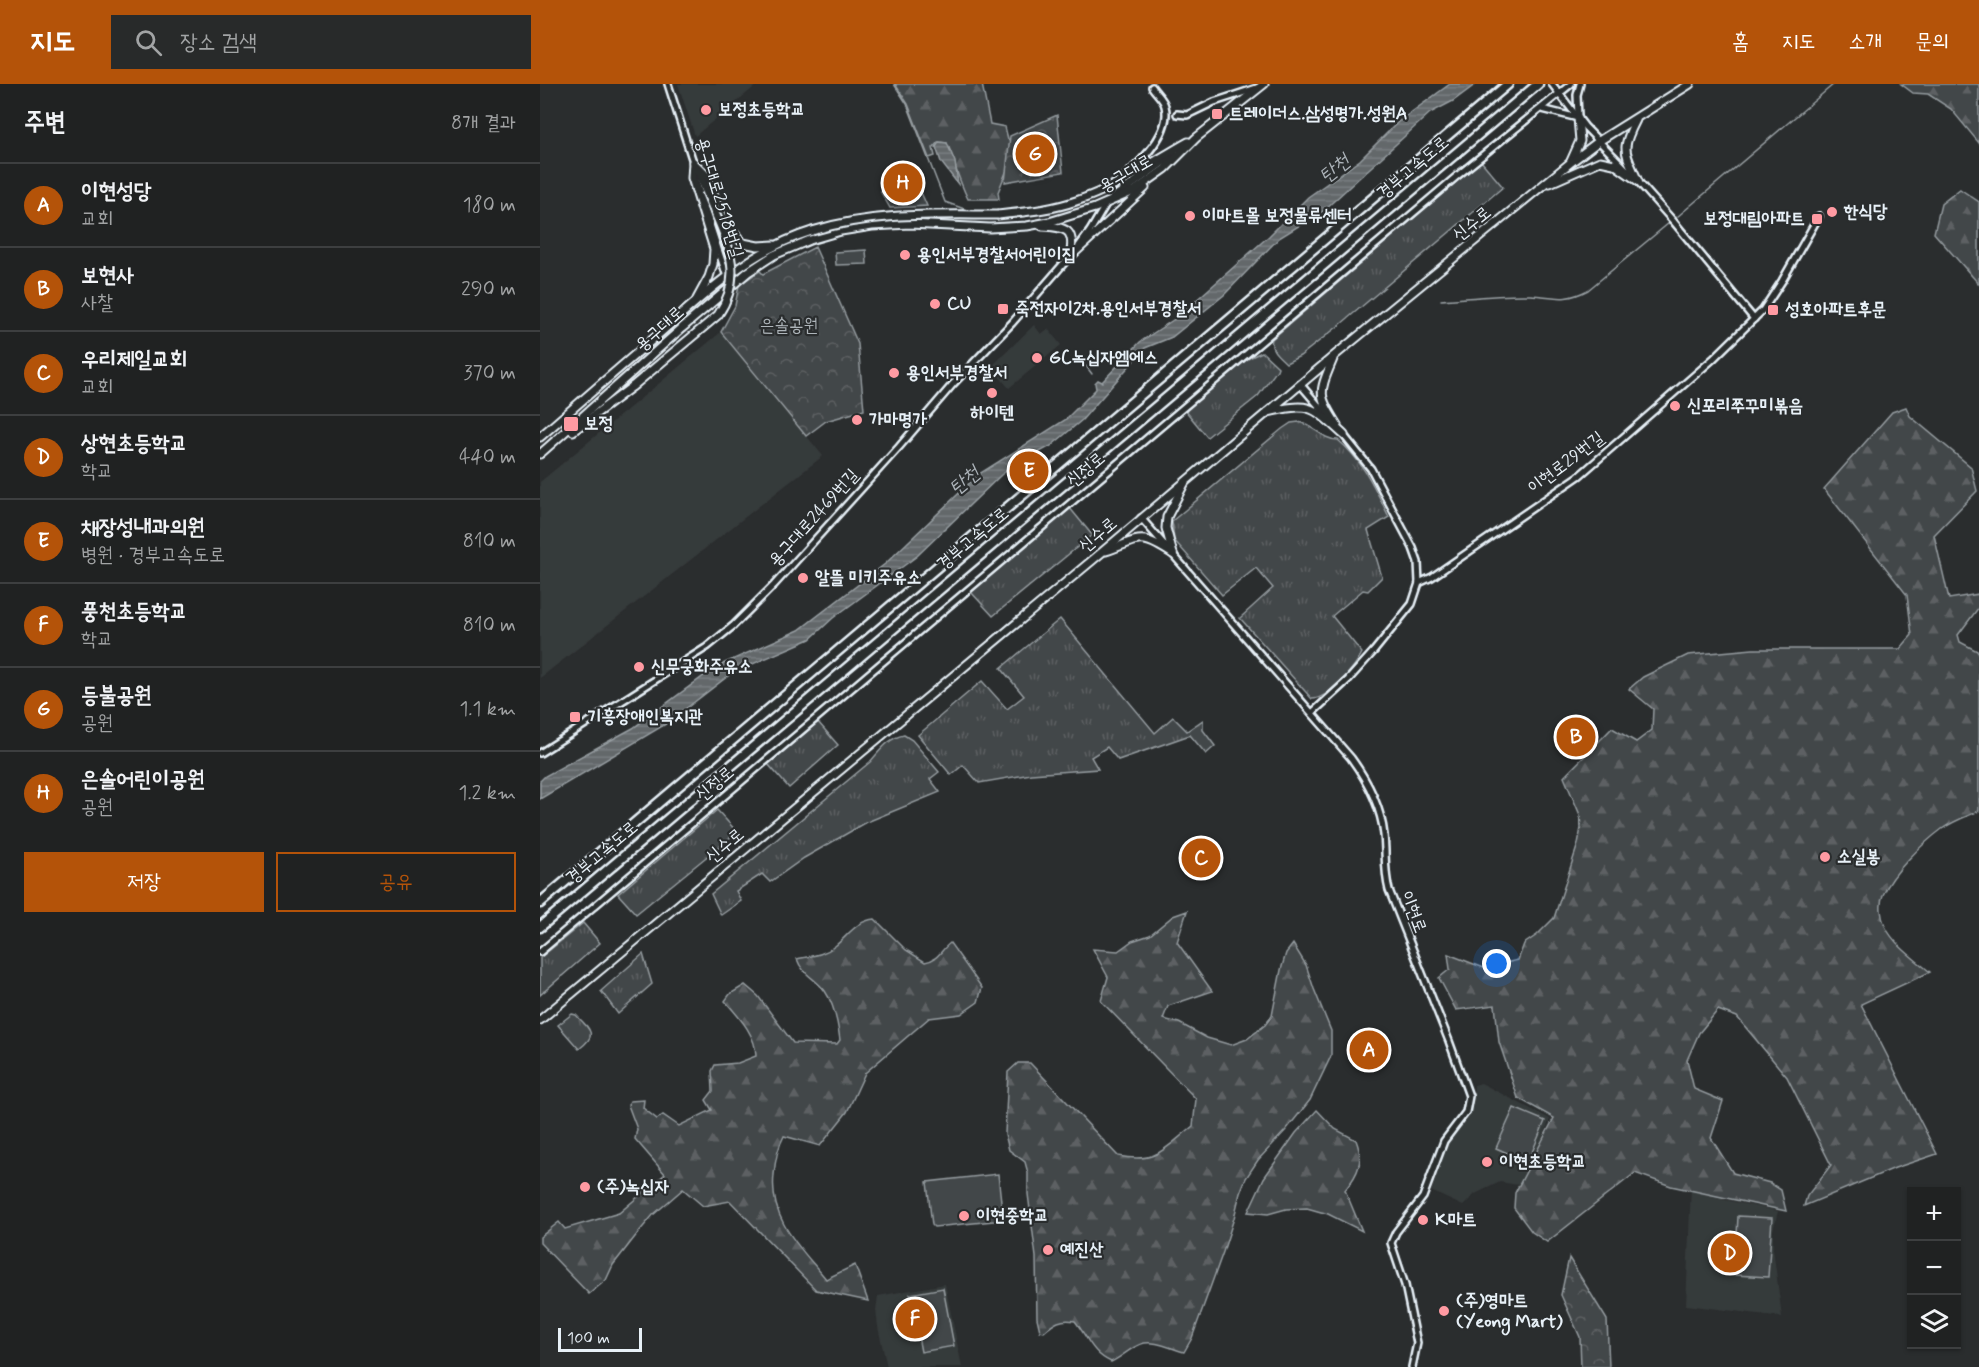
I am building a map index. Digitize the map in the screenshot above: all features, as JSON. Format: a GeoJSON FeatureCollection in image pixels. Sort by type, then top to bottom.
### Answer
{"type":"FeatureCollection","features":[{"type":"Feature","properties":{"kind":"highway","name":"경부고속도로"},"geometry":{"type":"LineString","coordinates":[[540,903],[1508,84]]}},
{"type":"Feature","properties":{"kind":"highway","name":"경부고속도로"},"geometry":{"type":"LineString","coordinates":[[540,927],[1538,84]]}},
{"type":"Feature","properties":{"kind":"main road","name":"신수로"},"geometry":{"type":"LineString","coordinates":[[540,1020],[1101,553],[1300,384],[1570,163],[1599,141],[1687,84]]}},
{"type":"Feature","properties":{"kind":"main road","name":"용구대로"},"geometry":{"type":"LineString","coordinates":[[541,454],[730,287],[758,265],[788,248],[841,231],[872,226],[910,224],[990,228],[1027,226],[1062,219],[1106,204],[1134,191],[1165,169],[1196,138],[1263,85]]}},
{"type":"Feature","properties":{"kind":"main road"},"geometry":{"type":"LineString","coordinates":[[1570,163],[1580,141],[1578,118]]}},
{"type":"Feature","properties":{"kind":"main road"},"geometry":{"type":"LineString","coordinates":[[1637,118],[1626,138],[1625,149],[1638,181]]}},
{"type":"Feature","properties":{"kind":"main road"},"geometry":{"type":"LineString","coordinates":[[1106,204],[1196,138]]}},
{"type":"Feature","properties":{"kind":"main road","name":"용구대로"},"geometry":{"type":"LineString","coordinates":[[540,437],[706,293],[776,244],[850,221],[906,214],[998,215],[1048,209],[1078,201],[1196,138]]}},
{"type":"Feature","properties":{"kind":"main road"},"geometry":{"type":"LineString","coordinates":[[1106,204],[1118,189],[1164,155]]}},
{"type":"Feature","properties":{"kind":"main road"},"geometry":{"type":"LineString","coordinates":[[1543,186],[1600,161],[1614,164],[1638,181]]}},
{"type":"Feature","properties":{"kind":"main road"},"geometry":{"type":"LineString","coordinates":[[541,454],[633,386],[718,315],[728,301],[732,287],[731,258],[701,174],[693,162]]}},
{"type":"Feature","properties":{"kind":"main road"},"geometry":{"type":"LineString","coordinates":[[693,162],[706,175],[721,214],[743,243],[758,246],[776,244]]}},
{"type":"Feature","properties":{"kind":"main road"},"geometry":{"type":"LineString","coordinates":[[693,162],[692,178],[714,249],[709,277],[694,303]]}},
{"type":"Feature","properties":{"kind":"main road"},"geometry":{"type":"LineString","coordinates":[[1070,257],[1165,169]]}},
{"type":"Feature","properties":{"kind":"main road"},"geometry":{"type":"LineString","coordinates":[[1027,226],[1061,227],[1070,233],[1073,243],[1070,257]]}},
{"type":"Feature","properties":{"kind":"main road"},"geometry":{"type":"LineString","coordinates":[[758,265],[753,264],[754,260],[780,246],[785,240]]}},
{"type":"Feature","properties":{"kind":"main road"},"geometry":{"type":"LineString","coordinates":[[682,328],[686,316],[709,296],[706,293]]}},
{"type":"Feature","properties":{"kind":"main road"},"geometry":{"type":"LineString","coordinates":[[1334,356],[1321,392],[1327,410],[1344,435]]}},
{"type":"Feature","properties":{"kind":"main road"},"geometry":{"type":"LineString","coordinates":[[1266,413],[1294,406],[1306,406],[1344,435]]}},
{"type":"Feature","properties":{"kind":"main road"},"geometry":{"type":"LineString","coordinates":[[1173,554],[1166,528],[1167,517],[1186,480]]}},
{"type":"Feature","properties":{"kind":"main road"},"geometry":{"type":"LineString","coordinates":[[1101,553],[1143,538],[1154,541],[1173,554]]}},
{"type":"Feature","properties":{"kind":"street","name":"용구대로2518번길"},"geometry":{"type":"LineString","coordinates":[[668,84],[730,287]]}},
{"type":"Feature","properties":{"kind":"street"},"geometry":{"type":"LineString","coordinates":[[1552,84],[1578,118],[1674,222],[1754,319]]}},
{"type":"Feature","properties":{"kind":"street","name":"신정로"},"geometry":{"type":"LineString","coordinates":[[540,952],[1439,191],[1571,84]]}},
{"type":"Feature","properties":{"kind":"street"},"geometry":{"type":"LineString","coordinates":[[1578,118],[1577,95],[1580,84]]}},
{"type":"Feature","properties":{"kind":"street"},"geometry":{"type":"LineString","coordinates":[[1177,114],[1187,115],[1214,102],[1263,85]]}},
{"type":"Feature","properties":{"kind":"street"},"geometry":{"type":"LineString","coordinates":[[1121,180],[1147,156],[1167,121],[1165,105],[1152,87]]}},
{"type":"Feature","properties":{"kind":"street"},"geometry":{"type":"LineString","coordinates":[[1542,109],[1578,118]]}},
{"type":"Feature","properties":{"kind":"street","name":"용구대로2469번길"},"geometry":{"type":"LineString","coordinates":[[540,753],[707,647],[733,626],[774,585],[899,447],[952,384],[1012,323],[1070,257],[1090,231],[1106,204]]}},
{"type":"Feature","properties":{"kind":"street","name":"이현로29번길"},"geometry":{"type":"LineString","coordinates":[[1419,583],[1432,578],[1593,465],[1713,358],[1754,319],[1782,281],[1819,216]]}},
{"type":"Feature","properties":{"kind":"street"},"geometry":{"type":"LineString","coordinates":[[1300,384],[1371,469],[1413,548],[1418,562],[1419,583],[1412,604],[1374,651],[1348,680],[1312,713]]}},
{"type":"Feature","properties":{"kind":"street","name":"이현로"},"geometry":{"type":"LineString","coordinates":[[1141,518],[1357,767],[1376,802],[1383,828],[1385,874],[1389,890],[1469,1096],[1466,1112],[1444,1141],[1423,1197],[1396,1232],[1391,1243],[1405,1285],[1417,1343],[1412,1367]]}},
{"type":"Feature","properties":{"kind":"shaded area","name":"보정초등학교"},"geometry":{"type":"Polygon","coordinates":[[[678,84],[758,84],[695,136],[678,84]]]}},
{"type":"Feature","properties":{"kind":"shaded area","name":"탄천"},"geometry":{"type":"Polygon","coordinates":[[[1450,84],[1476,84],[1453,101],[1430,113],[1323,211],[1279,238],[1224,295],[1172,337],[1145,348],[1082,420],[1051,446],[1001,475],[917,556],[833,618],[810,639],[732,673],[666,724],[540,799],[540,781],[545,776],[633,728],[716,667],[799,630],[885,564],[979,474],[1065,420],[1096,389],[1095,383],[1098,380],[1102,382],[1140,342],[1176,318],[1269,236],[1308,197],[1360,160],[1398,122],[1450,84]]]}},
{"type":"Feature","properties":{"kind":"shaded area"},"geometry":{"type":"Polygon","coordinates":[[[939,142],[947,143],[955,162],[958,184],[941,162],[936,147],[939,142]]]}},
{"type":"Feature","properties":{"kind":"shaded area"},"geometry":{"type":"Polygon","coordinates":[[[1034,325],[1041,334],[1048,329],[1061,345],[1009,388],[991,367],[1034,325]]]}},
{"type":"Feature","properties":{"kind":"shaded area"},"geometry":{"type":"Polygon","coordinates":[[[721,332],[823,456],[540,678],[540,482],[721,332]]]}},
{"type":"Feature","properties":{"kind":"shaded area","name":"이현초등학교"},"geometry":{"type":"Polygon","coordinates":[[[1481,1083],[1550,1119],[1524,1186],[1500,1182],[1475,1194],[1463,1206],[1431,1191],[1448,1143],[1465,1122],[1473,1104],[1474,1085],[1481,1083]]]}},
{"type":"Feature","properties":{"kind":"shaded area"},"geometry":{"type":"Polygon","coordinates":[[[1691,1186],[1717,1198],[1778,1211],[1773,1231],[1773,1248],[1782,1317],[1686,1305],[1691,1186]]]}},
{"type":"Feature","properties":{"kind":"shaded area"},"geometry":{"type":"Polygon","coordinates":[[[945,1284],[962,1367],[887,1367],[878,1327],[876,1310],[878,1296],[945,1284]]]}},
{"type":"Feature","properties":{"kind":"green space"},"geometry":{"type":"Polygon","coordinates":[[[895,84],[982,84],[990,124],[1005,127],[1008,139],[1017,145],[998,192],[999,199],[968,199],[947,143],[938,142],[933,148],[935,156],[929,158],[908,104],[895,84]]]}},
{"type":"Feature","properties":{"kind":"green space"},"geometry":{"type":"Polygon","coordinates":[[[1901,84],[1979,84],[1979,143],[1951,109],[1928,94],[1913,93],[1901,84]]]}},
{"type":"Feature","properties":{"kind":"green space"},"geometry":{"type":"Polygon","coordinates":[[[1057,115],[1063,172],[1005,182],[1010,136],[1057,115]]]}},
{"type":"Feature","properties":{"kind":"green space"},"geometry":{"type":"Polygon","coordinates":[[[1481,161],[1503,187],[1300,356],[1286,363],[1278,355],[1273,349],[1272,339],[1481,161]]]}},
{"type":"Feature","properties":{"kind":"green space"},"geometry":{"type":"Polygon","coordinates":[[[908,163],[927,206],[890,208],[881,192],[895,174],[908,163]]]}},
{"type":"Feature","properties":{"kind":"green space"},"geometry":{"type":"Polygon","coordinates":[[[1960,189],[1979,202],[1979,284],[1934,233],[1941,204],[1960,189]]]}},
{"type":"Feature","properties":{"kind":"green space","name":"은솔공원"},"geometry":{"type":"Polygon","coordinates":[[[815,247],[858,344],[864,410],[826,421],[806,436],[721,332],[735,306],[739,285],[760,271],[763,274],[815,247]]]}},
{"type":"Feature","properties":{"kind":"green space"},"geometry":{"type":"Polygon","coordinates":[[[866,250],[867,264],[836,265],[835,252],[866,250]]]}},
{"type":"Feature","properties":{"kind":"green space"},"geometry":{"type":"Polygon","coordinates":[[[1262,352],[1278,367],[1277,370],[1258,396],[1207,437],[1185,410],[1249,358],[1262,352]]]}},
{"type":"Feature","properties":{"kind":"green space"},"geometry":{"type":"Polygon","coordinates":[[[1906,407],[1910,416],[1971,467],[1977,491],[1934,535],[1949,599],[1979,594],[1979,607],[1958,635],[1960,642],[1979,652],[1979,811],[1946,826],[1926,842],[1894,877],[1882,899],[1882,915],[1889,933],[1905,951],[1930,972],[1861,1004],[1937,1154],[1895,1168],[1804,1206],[1807,1196],[1831,1165],[1787,1077],[1737,1017],[1718,1010],[1699,1033],[1687,1060],[1694,1089],[1723,1101],[1711,1138],[1733,1173],[1770,1183],[1781,1190],[1786,1211],[1671,1186],[1635,1173],[1547,1242],[1532,1232],[1514,1208],[1515,1193],[1554,1118],[1518,1098],[1499,1042],[1495,1005],[1456,1010],[1439,978],[1450,969],[1448,954],[1484,968],[1518,960],[1524,944],[1554,918],[1581,828],[1580,815],[1564,777],[1612,728],[1636,742],[1652,730],[1653,709],[1629,689],[1643,677],[1688,655],[1753,649],[1900,649],[1912,635],[1907,595],[1824,489],[1892,412],[1906,407]]]}},
{"type":"Feature","properties":{"kind":"green space"},"geometry":{"type":"Polygon","coordinates":[[[1299,422],[1328,438],[1338,440],[1347,448],[1368,476],[1389,517],[1368,530],[1382,577],[1368,591],[1363,590],[1332,616],[1362,653],[1348,674],[1333,688],[1319,698],[1312,699],[1240,618],[1273,588],[1256,568],[1222,595],[1174,540],[1172,521],[1282,429],[1291,423],[1299,422]]]}},
{"type":"Feature","properties":{"kind":"green space"},"geometry":{"type":"Polygon","coordinates":[[[1069,507],[1092,535],[993,616],[971,592],[1069,507]]]}},
{"type":"Feature","properties":{"kind":"green space"},"geometry":{"type":"Polygon","coordinates":[[[1060,619],[1155,733],[1173,717],[1187,731],[1203,720],[1203,730],[1215,746],[1206,754],[1190,735],[1118,760],[1107,747],[1091,757],[1098,769],[1031,774],[979,783],[963,765],[951,775],[918,735],[982,681],[1007,709],[1024,696],[1001,668],[1060,619]]]}},
{"type":"Feature","properties":{"kind":"green space"},"geometry":{"type":"Polygon","coordinates":[[[818,722],[838,745],[789,788],[768,764],[818,722]]]}},
{"type":"Feature","properties":{"kind":"green space"},"geometry":{"type":"Polygon","coordinates":[[[904,735],[912,740],[939,772],[930,779],[940,792],[867,822],[804,858],[770,882],[762,874],[736,891],[741,901],[721,915],[711,894],[870,762],[889,742],[904,735]]]}},
{"type":"Feature","properties":{"kind":"green space"},"geometry":{"type":"Polygon","coordinates":[[[717,810],[737,832],[636,914],[618,894],[717,810]]]}},
{"type":"Feature","properties":{"kind":"green space"},"geometry":{"type":"Polygon","coordinates":[[[1187,911],[1177,942],[1212,991],[1168,1006],[1163,1019],[1179,1023],[1207,1038],[1231,1045],[1247,1039],[1265,1025],[1272,1016],[1281,970],[1286,953],[1293,944],[1306,965],[1331,1031],[1331,1056],[1310,1100],[1258,1160],[1246,1178],[1223,1252],[1192,1338],[1184,1352],[1146,1343],[1133,1348],[1111,1362],[1104,1359],[1094,1349],[1075,1321],[1062,1321],[1044,1332],[1040,1331],[1037,1318],[1036,1257],[1028,1194],[1028,1173],[1025,1162],[1009,1150],[1005,1134],[1008,1072],[1018,1063],[1030,1063],[1118,1156],[1142,1158],[1159,1153],[1193,1126],[1196,1099],[1101,1001],[1108,977],[1093,949],[1118,951],[1132,941],[1150,935],[1173,916],[1187,911]]]}},
{"type":"Feature","properties":{"kind":"green space"},"geometry":{"type":"Polygon","coordinates":[[[875,919],[906,950],[925,962],[936,957],[950,943],[982,988],[978,1002],[961,1014],[929,1018],[865,1073],[847,1112],[820,1146],[784,1136],[780,1146],[775,1165],[774,1191],[776,1206],[788,1232],[826,1279],[855,1265],[868,1301],[816,1290],[730,1201],[703,1206],[683,1189],[653,1215],[613,1265],[606,1280],[589,1294],[540,1243],[540,1237],[559,1222],[565,1229],[619,1213],[665,1174],[635,1139],[637,1129],[628,1105],[630,1101],[644,1100],[643,1108],[657,1119],[663,1115],[679,1126],[712,1110],[706,1100],[713,1091],[712,1071],[715,1065],[738,1063],[756,1056],[750,1033],[725,1001],[730,994],[745,985],[758,996],[793,1043],[837,1044],[840,1040],[831,1002],[825,991],[802,969],[797,959],[826,951],[858,925],[875,919]]]}},
{"type":"Feature","properties":{"kind":"green space"},"geometry":{"type":"Polygon","coordinates":[[[583,923],[600,943],[540,995],[540,958],[583,923]]]}},
{"type":"Feature","properties":{"kind":"green space"},"geometry":{"type":"Polygon","coordinates":[[[643,954],[652,984],[618,1014],[601,991],[643,954]]]}},
{"type":"Feature","properties":{"kind":"green space"},"geometry":{"type":"Polygon","coordinates":[[[572,1014],[581,1020],[590,1032],[589,1040],[579,1049],[558,1025],[572,1014]]]}},
{"type":"Feature","properties":{"kind":"green space"},"geometry":{"type":"Polygon","coordinates":[[[1514,1108],[1545,1121],[1528,1162],[1496,1148],[1514,1108]]]}},
{"type":"Feature","properties":{"kind":"green space"},"geometry":{"type":"Polygon","coordinates":[[[1317,1110],[1335,1129],[1356,1140],[1360,1154],[1359,1166],[1345,1190],[1362,1231],[1328,1214],[1307,1208],[1286,1209],[1268,1214],[1248,1212],[1264,1178],[1296,1133],[1317,1110]]]}},
{"type":"Feature","properties":{"kind":"green space"},"geometry":{"type":"Polygon","coordinates":[[[998,1174],[1003,1220],[934,1227],[932,1225],[927,1182],[998,1174]]]}},
{"type":"Feature","properties":{"kind":"green space"},"geometry":{"type":"Polygon","coordinates":[[[1738,1216],[1772,1218],[1768,1277],[1735,1275],[1738,1216]]]}},
{"type":"Feature","properties":{"kind":"green space"},"geometry":{"type":"Polygon","coordinates":[[[1569,1258],[1607,1320],[1609,1367],[1581,1367],[1580,1337],[1561,1295],[1569,1258]]]}},
{"type":"Feature","properties":{"kind":"green space"},"geometry":{"type":"Polygon","coordinates":[[[943,1288],[954,1346],[921,1352],[910,1294],[943,1288]]]}},
{"type":"Feature","properties":{"kind":"waterway"},"geometry":{"type":"LineString","coordinates":[[894,84],[907,104],[945,202],[970,211]]}},
{"type":"Feature","properties":{"kind":"waterway"},"geometry":{"type":"LineString","coordinates":[[1677,217],[1834,84]]}},
{"type":"Feature","properties":{"kind":"waterway"},"geometry":{"type":"LineString","coordinates":[[1441,300],[1519,295],[1565,298],[1579,294],[1588,290],[1669,223]]}},
{"type":"Feature","properties":{"kind":"waterway"},"geometry":{"type":"LineString","coordinates":[[1086,366],[1092,374]]}},
{"type":"Feature","properties":{"kind":"place","name":"보정초등학교"},"geometry":{"type":"Point","coordinates":[706,110]}},
{"type":"Feature","properties":{"kind":"place","name":"트레이더스.삼성명가.성원A"},"geometry":{"type":"Point","coordinates":[1217,114]}},
{"type":"Feature","properties":{"kind":"place","name":"등불공원"},"geometry":{"type":"Point","coordinates":[1035,154]}},
{"type":"Feature","properties":{"kind":"place","name":"은솔어린이공원"},"geometry":{"type":"Point","coordinates":[903,183]}},
{"type":"Feature","properties":{"kind":"place","name":"한식당"},"geometry":{"type":"Point","coordinates":[1832,212]}},
{"type":"Feature","properties":{"kind":"place","name":"이마트몰 보정물류센터"},"geometry":{"type":"Point","coordinates":[1190,216]}},
{"type":"Feature","properties":{"kind":"place","name":"보정대림아파트"},"geometry":{"type":"Point","coordinates":[1817,219]}},
{"type":"Feature","properties":{"kind":"place","name":"용인서부경찰서어린이집"},"geometry":{"type":"Point","coordinates":[905,255]}},
{"type":"Feature","properties":{"kind":"place","name":"CU"},"geometry":{"type":"Point","coordinates":[935,304]}},
{"type":"Feature","properties":{"kind":"place","name":"죽전자이2차.용인서부경찰서"},"geometry":{"type":"Point","coordinates":[1003,309]}},
{"type":"Feature","properties":{"kind":"place","name":"성호아파트후문"},"geometry":{"type":"Point","coordinates":[1773,310]}},
{"type":"Feature","properties":{"kind":"place","name":"GC녹십자엠에스"},"geometry":{"type":"Point","coordinates":[1037,358]}},
{"type":"Feature","properties":{"kind":"place","name":"용인서부경찰서"},"geometry":{"type":"Point","coordinates":[894,373]}},
{"type":"Feature","properties":{"kind":"place","name":"하이텐"},"geometry":{"type":"Point","coordinates":[992,393]}},
{"type":"Feature","properties":{"kind":"place","name":"신포리쭈꾸미볶음"},"geometry":{"type":"Point","coordinates":[1675,406]}},
{"type":"Feature","properties":{"kind":"place","name":"가마명가"},"geometry":{"type":"Point","coordinates":[857,420]}},
{"type":"Feature","properties":{"kind":"place","name":"보정"},"geometry":{"type":"Point","coordinates":[571,424]}},
{"type":"Feature","properties":{"kind":"place","name":"채장성내과의원"},"geometry":{"type":"Point","coordinates":[1029,471]}},
{"type":"Feature","properties":{"kind":"place","name":"알뜰 미키주유소"},"geometry":{"type":"Point","coordinates":[803,578]}},
{"type":"Feature","properties":{"kind":"place","name":"신무궁화주유소"},"geometry":{"type":"Point","coordinates":[639,667]}},
{"type":"Feature","properties":{"kind":"place","name":"기흥장애인복지관"},"geometry":{"type":"Point","coordinates":[575,717]}},
{"type":"Feature","properties":{"kind":"place","name":"보현사"},"geometry":{"type":"Point","coordinates":[1576,737]}},
{"type":"Feature","properties":{"kind":"place","name":"소실봉"},"geometry":{"type":"Point","coordinates":[1825,857]}},
{"type":"Feature","properties":{"kind":"place","name":"우리제일교회"},"geometry":{"type":"Point","coordinates":[1201,858]}},
{"type":"Feature","properties":{"kind":"place","name":"이현성당"},"geometry":{"type":"Point","coordinates":[1369,1050]}},
{"type":"Feature","properties":{"kind":"place","name":"이현초등학교"},"geometry":{"type":"Point","coordinates":[1487,1162]}},
{"type":"Feature","properties":{"kind":"place","name":"(주)녹십자"},"geometry":{"type":"Point","coordinates":[585,1187]}},
{"type":"Feature","properties":{"kind":"place","name":"이현중학교"},"geometry":{"type":"Point","coordinates":[964,1216]}},
{"type":"Feature","properties":{"kind":"place","name":"K마트"},"geometry":{"type":"Point","coordinates":[1423,1220]}},
{"type":"Feature","properties":{"kind":"place","name":"예진산"},"geometry":{"type":"Point","coordinates":[1048,1250]}},
{"type":"Feature","properties":{"kind":"place","name":"상현초등학교"},"geometry":{"type":"Point","coordinates":[1730,1253]}},
{"type":"Feature","properties":{"kind":"place","name":"(주)영마트 (Yeong Mart)"},"geometry":{"type":"Point","coordinates":[1444,1311]}},
{"type":"Feature","properties":{"kind":"place","name":"풍천초등학교"},"geometry":{"type":"Point","coordinates":[915,1319]}}]}
